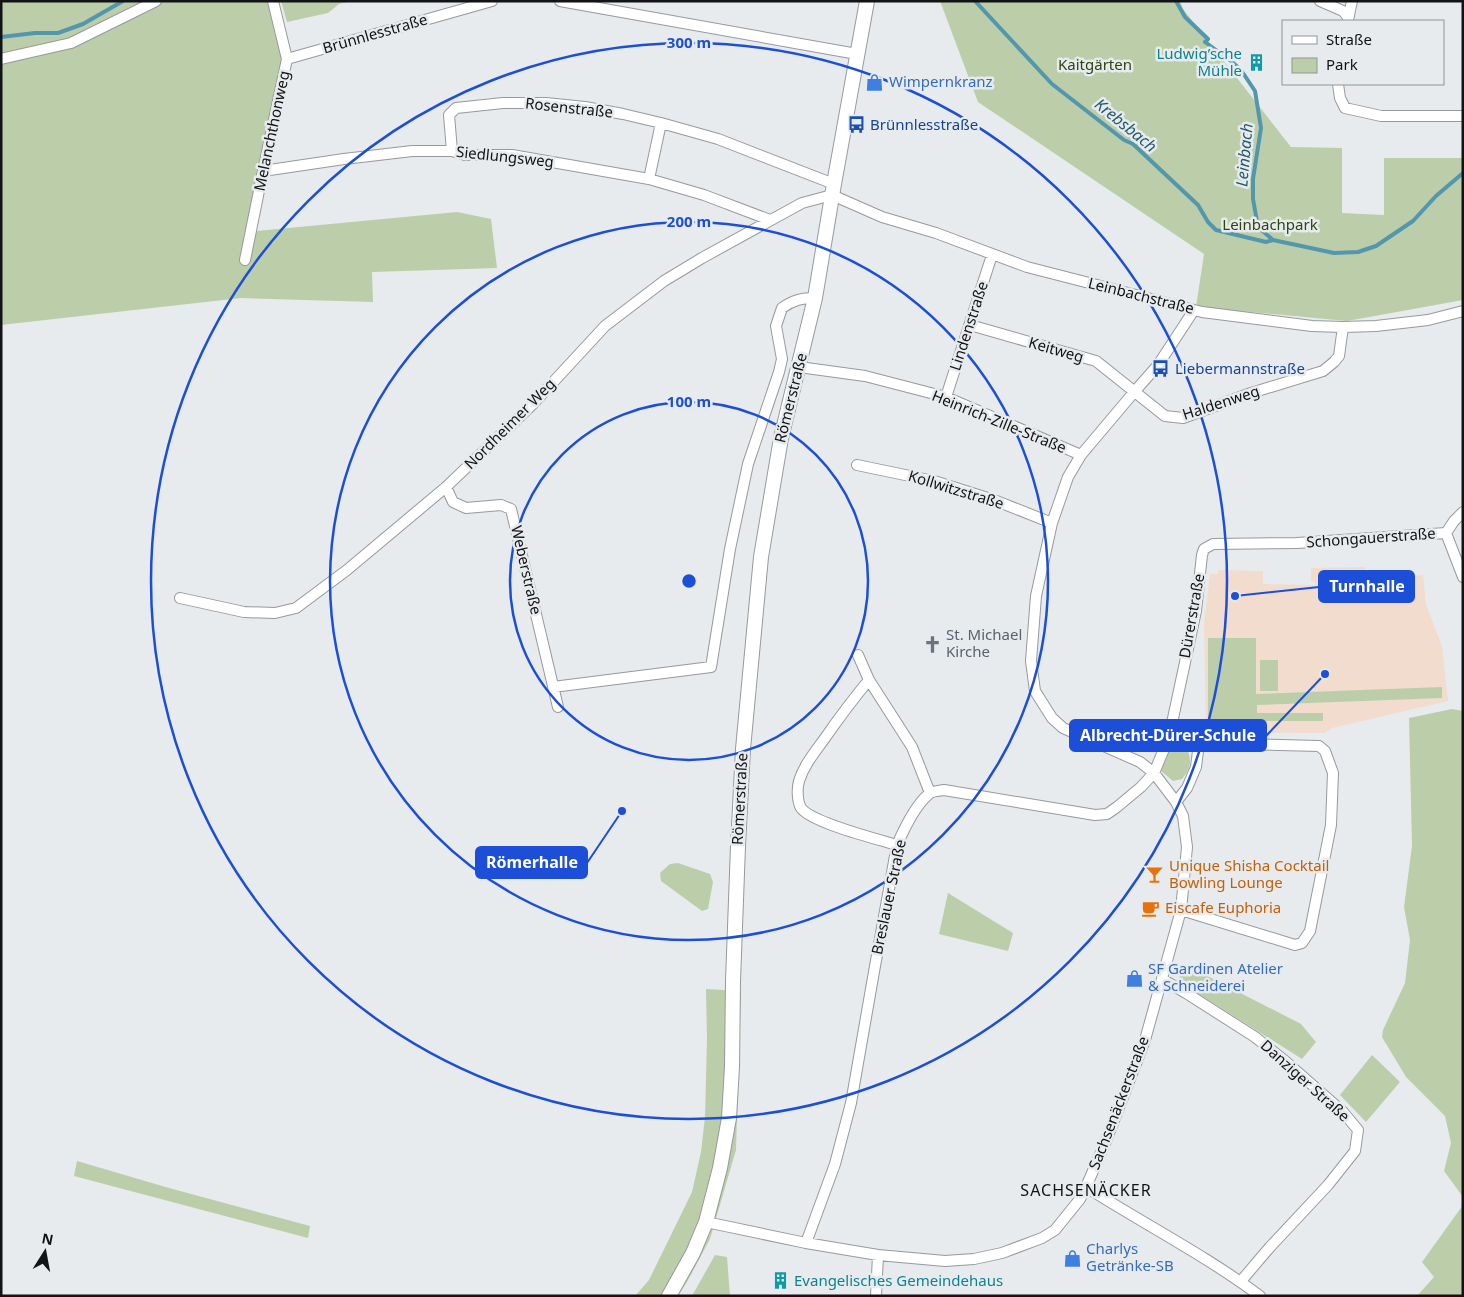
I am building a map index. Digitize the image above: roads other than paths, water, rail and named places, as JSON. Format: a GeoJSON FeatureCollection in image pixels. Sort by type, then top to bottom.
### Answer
{"type":"FeatureCollection","features":[{"type":"Feature","properties":{"kind":"main road","name":"Römerstraße"},"geometry":{"type":"LineString","coordinates":[[669,1296],[693,1253],[706,1222],[720,1168],[728,1118],[732,1067],[733,981],[743,749],[761,557],[781,438],[816,298],[833,189],[867,1]]}},
{"type":"Feature","properties":{"kind":"street"},"geometry":{"type":"LineString","coordinates":[[1,59],[71,43],[156,1]]}},
{"type":"Feature","properties":{"kind":"street","name":"Melanchthonweg"},"geometry":{"type":"LineString","coordinates":[[245,260],[262,171],[287,59],[273,1]]}},
{"type":"Feature","properties":{"kind":"street","name":"Brünnlesstraße"},"geometry":{"type":"LineString","coordinates":[[287,59],[492,1]]}},
{"type":"Feature","properties":{"kind":"street"},"geometry":{"type":"LineString","coordinates":[[560,1],[857,54]]}},
{"type":"Feature","properties":{"kind":"street"},"geometry":{"type":"LineString","coordinates":[[1320,1],[1343,11],[1348,19]]}},
{"type":"Feature","properties":{"kind":"street"},"geometry":{"type":"LineString","coordinates":[[1348,19],[1352,1]]}},
{"type":"Feature","properties":{"kind":"street"},"geometry":{"type":"LineString","coordinates":[[1338,85],[1340,98],[1345,108],[1381,116],[1463,116]]}},
{"type":"Feature","properties":{"kind":"street","name":"Rosenstraße"},"geometry":{"type":"LineString","coordinates":[[452,151],[449,115],[456,108],[503,103],[546,103],[585,107],[661,122],[718,139],[833,189]]}},
{"type":"Feature","properties":{"kind":"street"},"geometry":{"type":"LineString","coordinates":[[649,179],[661,122]]}},
{"type":"Feature","properties":{"kind":"street","name":"Siedlungsweg"},"geometry":{"type":"LineString","coordinates":[[262,171],[412,151],[452,151],[464,155],[512,155],[649,179],[704,195],[770,220]]}},
{"type":"Feature","properties":{"kind":"street","name":"Nordheimer Weg"},"geometry":{"type":"LineString","coordinates":[[180,598],[244,612],[275,613],[296,608],[347,570],[446,487],[532,404],[605,326],[664,281],[770,220],[833,189]]}},
{"type":"Feature","properties":{"kind":"street","name":"Leinbachstraße"},"geometry":{"type":"LineString","coordinates":[[833,189],[882,217],[936,233],[1027,267],[1214,314],[1312,326],[1343,327],[1376,326],[1428,320],[1463,311]]}},
{"type":"Feature","properties":{"kind":"street","name":"Lindenstraße"},"geometry":{"type":"LineString","coordinates":[[946,398],[992,255]]}},
{"type":"Feature","properties":{"kind":"street","name":"Römerstraße"},"geometry":{"type":"LineString","coordinates":[[553,687],[711,667],[730,549],[748,464],[782,358],[776,326],[782,308],[791,302],[803,298],[816,298]]}},
{"type":"Feature","properties":{"kind":"street"},"geometry":{"type":"LineString","coordinates":[[1194,310],[1158,365],[1081,455],[1068,477],[1052,523],[1036,596],[1031,661],[1035,691],[1052,718],[1062,728],[1140,762],[1154,772],[1173,798],[1186,788],[1196,767],[1198,743]]}},
{"type":"Feature","properties":{"kind":"street","name":"Keitweg"},"geometry":{"type":"LineString","coordinates":[[970,325],[1096,361],[1134,391]]}},
{"type":"Feature","properties":{"kind":"street","name":"Haldenweg"},"geometry":{"type":"LineString","coordinates":[[1134,391],[1165,416],[1183,418],[1251,393],[1323,370],[1339,356],[1343,327]]}},
{"type":"Feature","properties":{"kind":"street","name":"Heinrich-Zille-Straße"},"geometry":{"type":"LineString","coordinates":[[799,367],[865,376],[946,398],[1081,455]]}},
{"type":"Feature","properties":{"kind":"street","name":"Kollwitzstraße"},"geometry":{"type":"LineString","coordinates":[[857,464],[934,481],[994,500],[1052,523]]}},
{"type":"Feature","properties":{"kind":"street","name":"Weberstraße"},"geometry":{"type":"LineString","coordinates":[[446,487],[453,502],[466,508],[502,505],[511,509],[558,707]]}},
{"type":"Feature","properties":{"kind":"street","name":"Schongauerstraße"},"geometry":{"type":"LineString","coordinates":[[1446,533],[1463,512]]}},
{"type":"Feature","properties":{"kind":"street","name":"Schongauerstraße"},"geometry":{"type":"LineString","coordinates":[[1297,543],[1446,533]]}},
{"type":"Feature","properties":{"kind":"street","name":"Schongauerstraße"},"geometry":{"type":"LineString","coordinates":[[1446,533],[1463,577]]}},
{"type":"Feature","properties":{"kind":"street","name":"Dürerstraße"},"geometry":{"type":"LineString","coordinates":[[1154,772],[1169,737],[1196,610],[1204,549],[1213,544],[1297,543]]}},
{"type":"Feature","properties":{"kind":"street"},"geometry":{"type":"LineString","coordinates":[[858,655],[869,680],[912,747],[930,793],[944,790],[1095,815],[1107,814],[1140,787],[1154,772]]}},
{"type":"Feature","properties":{"kind":"street"},"geometry":{"type":"LineString","coordinates":[[869,680],[850,703],[808,763],[799,783],[798,800],[802,808],[813,817],[898,845]]}},
{"type":"Feature","properties":{"kind":"street"},"geometry":{"type":"LineString","coordinates":[[1169,737],[1198,743],[1319,746],[1325,751],[1333,773],[1330,825],[1310,931],[1302,943],[1295,945],[1180,910]]}},
{"type":"Feature","properties":{"kind":"street","name":"Breslauer Straße"},"geometry":{"type":"LineString","coordinates":[[806,1244],[835,1164],[851,1103],[874,966],[898,845],[914,812],[930,793]]}},
{"type":"Feature","properties":{"kind":"street","name":"Sachsenäckerstraße"},"geometry":{"type":"LineString","coordinates":[[706,1222],[806,1244],[878,1255],[945,1261],[974,1259],[1002,1253],[1042,1238],[1055,1230],[1080,1199],[1106,1141],[1143,1046],[1162,979],[1180,910],[1187,847],[1183,816],[1173,798]]}},
{"type":"Feature","properties":{"kind":"street","name":"Danziger Straße"},"geometry":{"type":"LineString","coordinates":[[1162,979],[1255,1037],[1285,1060],[1343,1112],[1358,1130],[1355,1151],[1328,1185],[1241,1281]]}},
{"type":"Feature","properties":{"kind":"street"},"geometry":{"type":"LineString","coordinates":[[1086,1187],[1241,1281],[1260,1296]]}},
{"type":"Feature","properties":{"kind":"street"},"geometry":{"type":"LineString","coordinates":[[876,1296],[878,1255]]}},
{"type":"Feature","properties":{"kind":"waterway","name":"Leinbach"},"geometry":{"type":"LineString","coordinates":[[1,37],[35,33],[58,33],[83,24],[123,1]]}},
{"type":"Feature","properties":{"kind":"waterway","name":"Krebsbach"},"geometry":{"type":"LineString","coordinates":[[975,1],[1052,84],[1124,140],[1133,144],[1198,205],[1208,222],[1216,230],[1266,242],[1273,240]]}},
{"type":"Feature","properties":{"kind":"waterway","name":"Leinbach"},"geometry":{"type":"LineString","coordinates":[[1176,1],[1185,17],[1208,39],[1205,42],[1241,70],[1255,91],[1261,128],[1253,179],[1253,199],[1258,227],[1273,240],[1334,253],[1358,252],[1376,246],[1413,221],[1436,196],[1463,173]]}},
{"type":"Feature","properties":{"kind":"place","name":"Ludwig’sche Mühle"},"geometry":{"type":"Point","coordinates":[1256,63]}},
{"type":"Feature","properties":{"kind":"place","name":"Wimpernkranz"},"geometry":{"type":"Point","coordinates":[875,82]}},
{"type":"Feature","properties":{"kind":"place","name":"Brünnlesstraße"},"geometry":{"type":"Point","coordinates":[856,125]}},
{"type":"Feature","properties":{"kind":"place","name":"Liebermannstraße"},"geometry":{"type":"Point","coordinates":[1161,369]}},
{"type":"Feature","properties":{"kind":"place","name":"Turnhalle"},"geometry":{"type":"Point","coordinates":[1235,596]}},
{"type":"Feature","properties":{"kind":"place","name":"St. Michael Kirche"},"geometry":{"type":"Point","coordinates":[932,644]}},
{"type":"Feature","properties":{"kind":"place","name":"Albrecht-Dürer-Schule"},"geometry":{"type":"Point","coordinates":[1325,674]}},
{"type":"Feature","properties":{"kind":"place","name":"Römerhalle"},"geometry":{"type":"Point","coordinates":[622,811]}},
{"type":"Feature","properties":{"kind":"place","name":"Unique Shisha Cocktail Bowling Lounge"},"geometry":{"type":"Point","coordinates":[1155,875]}},
{"type":"Feature","properties":{"kind":"place","name":"Eiscafe Euphoria"},"geometry":{"type":"Point","coordinates":[1151,908]}},
{"type":"Feature","properties":{"kind":"place","name":"SF Gardinen Atelier & Schneiderei"},"geometry":{"type":"Point","coordinates":[1134,978]}},
{"type":"Feature","properties":{"kind":"place","name":"Charlys Getränke-SB"},"geometry":{"type":"Point","coordinates":[1072,1258]}},
{"type":"Feature","properties":{"kind":"place","name":"Evangelisches Gemeindehaus"},"geometry":{"type":"Point","coordinates":[780,1281]}},
{"type":"Feature","properties":{"kind":"district","name":"SACHSENÄCKER"},"geometry":{"type":"Point","coordinates":[1086,1190]}},
{"type":"Feature","properties":{"kind":"park label","name":"Kaitgärten"},"geometry":{"type":"Point","coordinates":[1095,65]}},
{"type":"Feature","properties":{"kind":"park label","name":"Leinbachpark"},"geometry":{"type":"Point","coordinates":[1270,225]}}]}
